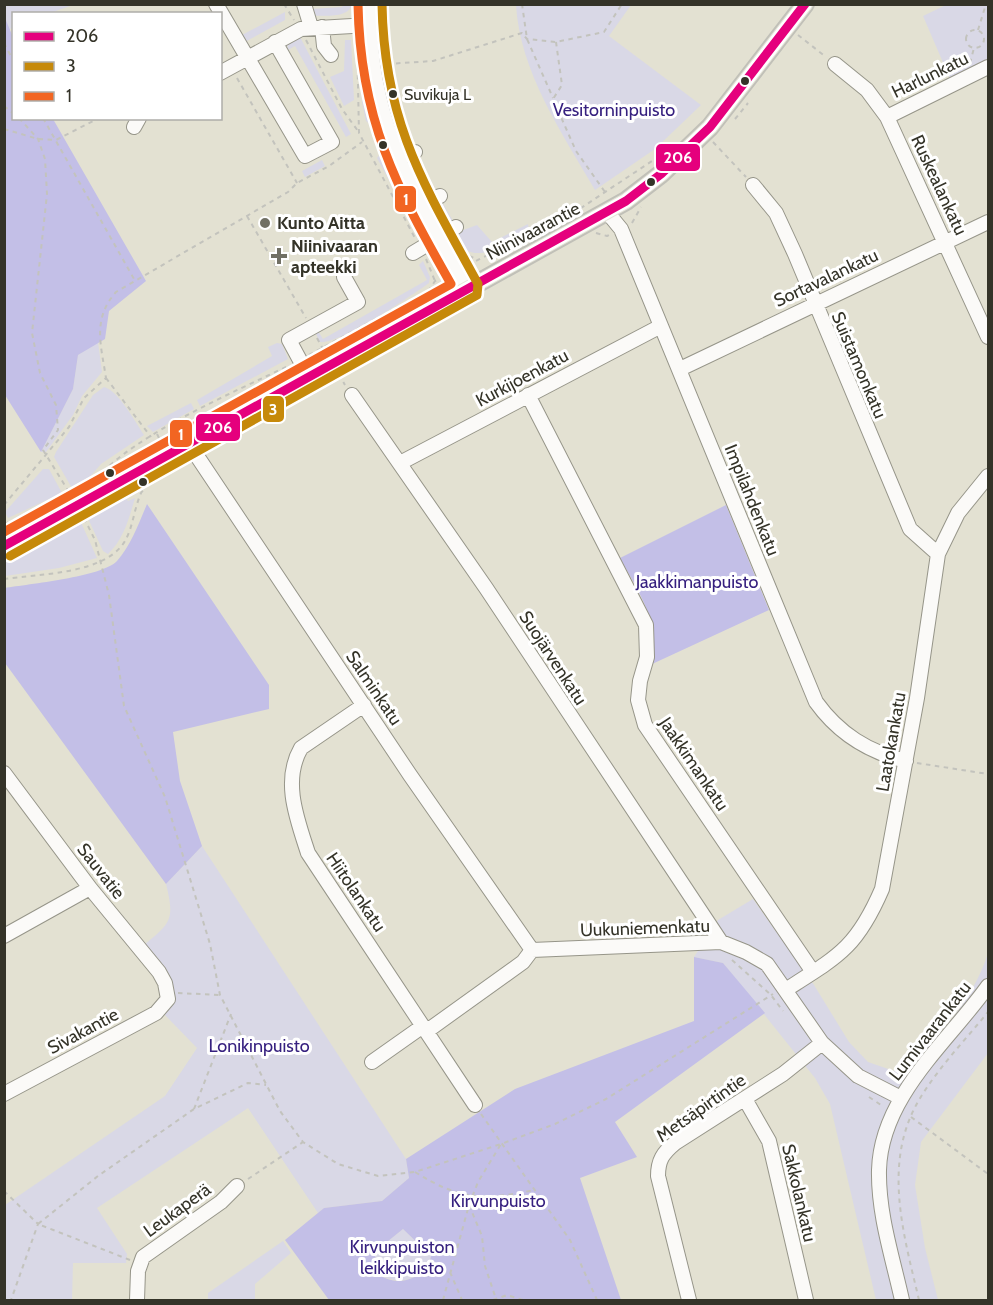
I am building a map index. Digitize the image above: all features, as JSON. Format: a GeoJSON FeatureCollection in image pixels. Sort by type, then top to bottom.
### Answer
{"type":"FeatureCollection","features":[{"type":"Feature","properties":{"kind":"main road","name":"Niinivaarantie"},"geometry":{"type":"LineString","coordinates":[[4,546],[607,212],[661,174],[704,134],[805,4]]}},
{"type":"Feature","properties":{"kind":"street"},"geometry":{"type":"LineString","coordinates":[[304,4],[311,28],[330,55]]}},
{"type":"Feature","properties":{"kind":"street"},"geometry":{"type":"LineString","coordinates":[[370,4],[363,26],[365,65],[385,127],[398,159],[467,288]]}},
{"type":"Feature","properties":{"kind":"street"},"geometry":{"type":"LineString","coordinates":[[222,15],[236,41],[249,57],[305,156],[332,142],[275,42]]}},
{"type":"Feature","properties":{"kind":"street"},"geometry":{"type":"LineString","coordinates":[[226,70],[275,42],[311,28],[363,26]]}},
{"type":"Feature","properties":{"kind":"street","name":"Ruskealankatu"},"geometry":{"type":"LineString","coordinates":[[835,64],[867,90],[887,117],[988,337]]}},
{"type":"Feature","properties":{"kind":"street","name":"Harlunkatu"},"geometry":{"type":"LineString","coordinates":[[887,117],[988,67]]}},
{"type":"Feature","properties":{"kind":"street"},"geometry":{"type":"LineString","coordinates":[[398,159],[415,152]]}},
{"type":"Feature","properties":{"kind":"street","name":"Suistamonkatu"},"geometry":{"type":"LineString","coordinates":[[753,184],[776,213],[910,529],[938,554]]}},
{"type":"Feature","properties":{"kind":"street"},"geometry":{"type":"LineString","coordinates":[[422,205],[440,196]]}},
{"type":"Feature","properties":{"kind":"street","name":"Impilahdenkatu"},"geometry":{"type":"LineString","coordinates":[[607,212],[621,229],[816,702],[832,724],[859,743],[906,761]]}},
{"type":"Feature","properties":{"kind":"street","name":"Sortavalankatu"},"geometry":{"type":"LineString","coordinates":[[680,369],[814,303],[988,222]]}},
{"type":"Feature","properties":{"kind":"street"},"geometry":{"type":"LineString","coordinates":[[417,251],[456,227]]}},
{"type":"Feature","properties":{"kind":"street"},"geometry":{"type":"LineString","coordinates":[[309,376],[289,340],[358,302],[344,277]]}},
{"type":"Feature","properties":{"kind":"street","name":"Kurkijoenkatu"},"geometry":{"type":"LineString","coordinates":[[400,463],[661,326]]}},
{"type":"Feature","properties":{"kind":"street","name":"Suojärvenkatu"},"geometry":{"type":"LineString","coordinates":[[352,395],[721,942]]}},
{"type":"Feature","properties":{"kind":"street","name":"Jaakkimankatu"},"geometry":{"type":"LineString","coordinates":[[528,395],[646,625],[647,657],[640,681],[638,700],[645,725],[813,972]]}},
{"type":"Feature","properties":{"kind":"street","name":"Salminkatu"},"geometry":{"type":"LineString","coordinates":[[189,444],[532,950]]}},
{"type":"Feature","properties":{"kind":"street","name":"Laatokankatu"},"geometry":{"type":"LineString","coordinates":[[787,989],[845,950],[859,935],[882,889],[906,761],[938,554],[958,513],[988,476]]}},
{"type":"Feature","properties":{"kind":"street","name":"Hiitolankatu"},"geometry":{"type":"LineString","coordinates":[[364,705],[301,748],[292,771],[294,802],[308,853],[475,1104]]}},
{"type":"Feature","properties":{"kind":"street","name":"Sauvatie"},"geometry":{"type":"LineString","coordinates":[[4,773],[90,888],[159,972],[168,991]]}},
{"type":"Feature","properties":{"kind":"street"},"geometry":{"type":"LineString","coordinates":[[4,936],[90,888]]}},
{"type":"Feature","properties":{"kind":"street","name":"Uukuniemenkatu"},"geometry":{"type":"LineString","coordinates":[[532,950],[693,946],[721,942],[767,963],[822,1042],[858,1076],[901,1098]]}},
{"type":"Feature","properties":{"kind":"street"},"geometry":{"type":"LineString","coordinates":[[372,1062],[523,962],[532,950]]}},
{"type":"Feature","properties":{"kind":"street","name":"Lumivaarankatu"},"geometry":{"type":"LineString","coordinates":[[902,1300],[882,1208],[879,1170],[883,1142],[901,1098],[988,986]]}},
{"type":"Feature","properties":{"kind":"street","name":"Sivakantie"},"geometry":{"type":"LineString","coordinates":[[4,1094],[156,1013],[168,999],[168,991]]}},
{"type":"Feature","properties":{"kind":"street","name":"Metsäpirtintie"},"geometry":{"type":"LineString","coordinates":[[688,1300],[658,1176],[658,1163],[675,1143],[745,1099],[822,1042]]}},
{"type":"Feature","properties":{"kind":"street","name":"Sakkolankatu"},"geometry":{"type":"LineString","coordinates":[[745,1099],[769,1141],[806,1300]]}},
{"type":"Feature","properties":{"kind":"street","name":"Leukaperä"},"geometry":{"type":"LineString","coordinates":[[137,1300],[139,1264],[143,1257],[221,1202],[237,1186]]}},
{"type":"Feature","properties":{"kind":"path"},"geometry":{"type":"LineString","coordinates":[[284,4],[311,28],[342,109],[359,133],[417,251],[435,281]]}},
{"type":"Feature","properties":{"kind":"path"},"geometry":{"type":"LineString","coordinates":[[355,4],[363,26],[365,65],[359,133]]}},
{"type":"Feature","properties":{"kind":"path"},"geometry":{"type":"LineString","coordinates":[[522,4],[527,39],[553,99],[576,151],[605,192]]}},
{"type":"Feature","properties":{"kind":"path"},"geometry":{"type":"LineString","coordinates":[[365,65],[433,61],[522,33],[527,39],[556,42],[604,32],[622,4]]}},
{"type":"Feature","properties":{"kind":"path"},"geometry":{"type":"LineString","coordinates":[[978,30],[986,4]]}},
{"type":"Feature","properties":{"kind":"path"},"geometry":{"type":"LineString","coordinates":[[978,30],[984,36],[984,41],[974,48],[966,44],[965,39],[969,31],[978,30]]}},
{"type":"Feature","properties":{"kind":"path"},"geometry":{"type":"LineString","coordinates":[[798,36],[835,64]]}},
{"type":"Feature","properties":{"kind":"path"},"geometry":{"type":"LineString","coordinates":[[553,99],[562,85],[556,42]]}},
{"type":"Feature","properties":{"kind":"path"},"geometry":{"type":"LineString","coordinates":[[4,43],[12,58]]}},
{"type":"Feature","properties":{"kind":"path"},"geometry":{"type":"LineString","coordinates":[[226,70],[297,183]]}},
{"type":"Feature","properties":{"kind":"path"},"geometry":{"type":"LineString","coordinates":[[21,120],[38,139],[45,159],[47,194],[32,333],[40,373],[56,405],[58,430],[43,450],[69,492]]}},
{"type":"Feature","properties":{"kind":"path"},"geometry":{"type":"LineString","coordinates":[[44,120],[134,279]]}},
{"type":"Feature","properties":{"kind":"path"},"geometry":{"type":"LineString","coordinates":[[4,129],[38,139],[56,140],[95,120]]}},
{"type":"Feature","properties":{"kind":"path"},"geometry":{"type":"LineString","coordinates":[[704,134],[753,184]]}},
{"type":"Feature","properties":{"kind":"path"},"geometry":{"type":"LineString","coordinates":[[151,437],[106,378],[100,335],[100,316],[105,304],[116,292],[134,279],[288,192],[297,183],[328,166],[362,142]]}},
{"type":"Feature","properties":{"kind":"path"},"geometry":{"type":"LineString","coordinates":[[581,208],[661,154]]}},
{"type":"Feature","properties":{"kind":"path"},"geometry":{"type":"LineString","coordinates":[[247,215],[311,328]]}},
{"type":"Feature","properties":{"kind":"path"},"geometry":{"type":"LineString","coordinates":[[4,505],[69,427],[84,398],[106,378]]}},
{"type":"Feature","properties":{"kind":"path"},"geometry":{"type":"LineString","coordinates":[[4,579],[102,562],[125,541],[141,493],[146,486],[176,468],[157,434]]}},
{"type":"Feature","properties":{"kind":"path"},"geometry":{"type":"LineString","coordinates":[[82,514],[95,540],[102,562],[111,606],[124,706],[165,797],[210,944],[220,995],[266,1085],[303,1142],[338,1164],[367,1174],[390,1176],[415,1172],[555,1124],[606,1099],[771,995],[787,989]]}},
{"type":"Feature","properties":{"kind":"path"},"geometry":{"type":"LineString","coordinates":[[906,761],[988,774]]}},
{"type":"Feature","properties":{"kind":"path"},"geometry":{"type":"LineString","coordinates":[[168,991],[220,995]]}},
{"type":"Feature","properties":{"kind":"path"},"geometry":{"type":"LineString","coordinates":[[919,1300],[900,1215],[897,1181],[900,1152],[911,1117],[926,1089],[988,1012]]}},
{"type":"Feature","properties":{"kind":"path"},"geometry":{"type":"LineString","coordinates":[[194,1109],[231,1014]]}},
{"type":"Feature","properties":{"kind":"path"},"geometry":{"type":"LineString","coordinates":[[11,1300],[38,1224],[98,1176],[194,1109],[248,1083],[266,1085]]}},
{"type":"Feature","properties":{"kind":"path"},"geometry":{"type":"LineString","coordinates":[[475,1104],[570,1240],[597,1300]]}},
{"type":"Feature","properties":{"kind":"path"},"geometry":{"type":"LineString","coordinates":[[911,1117],[988,1174]]}},
{"type":"Feature","properties":{"kind":"path"},"geometry":{"type":"LineString","coordinates":[[237,1186],[303,1142]]}},
{"type":"Feature","properties":{"kind":"path"},"geometry":{"type":"LineString","coordinates":[[443,1300],[469,1205],[501,1144]]}},
{"type":"Feature","properties":{"kind":"path"},"geometry":{"type":"LineString","coordinates":[[415,1172],[443,1189],[472,1197],[502,1197],[534,1190]]}},
{"type":"Feature","properties":{"kind":"path"},"geometry":{"type":"LineString","coordinates":[[4,1191],[38,1224],[139,1264]]}},
{"type":"Feature","properties":{"kind":"path"},"geometry":{"type":"LineString","coordinates":[[469,1205],[483,1236],[485,1266],[495,1300],[507,1295],[523,1300]]}},
{"type":"Feature","properties":{"kind":"path"},"geometry":{"type":"LineString","coordinates":[[450,1272],[462,1300]]}},
{"type":"Feature","properties":{"kind":"green space"},"geometry":{"type":"Polygon","coordinates":[[[4,5],[73,5],[53,12],[12,12],[12,28],[9,29],[4,5]]]}},
{"type":"Feature","properties":{"kind":"green space"},"geometry":{"type":"Polygon","coordinates":[[[352,5],[340,14],[311,16],[311,9],[342,7],[352,5]]]}},
{"type":"Feature","properties":{"kind":"green space","name":"Vesitorninpuisto"},"geometry":{"type":"Polygon","coordinates":[[[516,5],[631,5],[609,36],[701,105],[655,149],[595,190],[557,124],[534,78],[519,30],[516,5]]]}},
{"type":"Feature","properties":{"kind":"green space"},"geometry":{"type":"Polygon","coordinates":[[[946,5],[988,5],[988,63],[951,81],[923,16],[946,5]]]}},
{"type":"Feature","properties":{"kind":"green space"},"geometry":{"type":"Polygon","coordinates":[[[387,8],[391,60],[383,60],[380,11],[387,8]]]}},
{"type":"Feature","properties":{"kind":"green space"},"geometry":{"type":"Polygon","coordinates":[[[285,12],[285,20],[243,43],[231,41],[285,12]]]}},
{"type":"Feature","properties":{"kind":"green space"},"geometry":{"type":"Polygon","coordinates":[[[5,18],[12,35],[12,120],[54,120],[146,281],[109,311],[105,339],[78,355],[73,389],[41,452],[5,395],[5,18]]]}},
{"type":"Feature","properties":{"kind":"green space"},"geometry":{"type":"Polygon","coordinates":[[[300,37],[351,134],[346,137],[295,46],[288,50],[287,44],[300,37]]]}},
{"type":"Feature","properties":{"kind":"green space"},"geometry":{"type":"Polygon","coordinates":[[[345,40],[351,40],[354,100],[344,106],[330,77],[344,71],[345,40]]]}},
{"type":"Feature","properties":{"kind":"green space"},"geometry":{"type":"Polygon","coordinates":[[[365,70],[368,77],[371,125],[366,121],[362,102],[365,70]]]}},
{"type":"Feature","properties":{"kind":"green space"},"geometry":{"type":"Polygon","coordinates":[[[393,78],[402,119],[414,150],[408,153],[395,121],[385,79],[393,78]]]}},
{"type":"Feature","properties":{"kind":"green space"},"geometry":{"type":"Polygon","coordinates":[[[381,153],[409,191],[423,232],[418,234],[377,158],[381,153]]]}},
{"type":"Feature","properties":{"kind":"green space"},"geometry":{"type":"Polygon","coordinates":[[[416,154],[438,194],[433,196],[426,190],[410,158],[416,154]]]}},
{"type":"Feature","properties":{"kind":"green space"},"geometry":{"type":"Polygon","coordinates":[[[322,160],[325,166],[305,177],[302,171],[322,160]]]}},
{"type":"Feature","properties":{"kind":"green space"},"geometry":{"type":"Polygon","coordinates":[[[442,202],[453,221],[448,226],[443,223],[436,209],[442,202]]]}},
{"type":"Feature","properties":{"kind":"green space"},"geometry":{"type":"Polygon","coordinates":[[[528,224],[529,230],[491,251],[472,252],[463,248],[456,239],[458,232],[477,225],[492,242],[528,224]]]}},
{"type":"Feature","properties":{"kind":"green space"},"geometry":{"type":"Polygon","coordinates":[[[423,261],[430,277],[429,283],[358,328],[343,336],[320,342],[315,332],[318,331],[323,339],[427,280],[419,265],[423,261]]]}},
{"type":"Feature","properties":{"kind":"green space"},"geometry":{"type":"Polygon","coordinates":[[[98,342],[102,372],[82,396],[73,415],[46,452],[41,452],[73,389],[78,355],[98,342]]]}},
{"type":"Feature","properties":{"kind":"green space"},"geometry":{"type":"Polygon","coordinates":[[[277,343],[282,344],[288,359],[200,406],[197,400],[272,356],[268,347],[277,343]]]}},
{"type":"Feature","properties":{"kind":"green space"},"geometry":{"type":"Polygon","coordinates":[[[292,367],[290,373],[166,442],[169,433],[292,367]]]}},
{"type":"Feature","properties":{"kind":"green space"},"geometry":{"type":"Polygon","coordinates":[[[104,387],[121,400],[144,435],[101,464],[88,479],[73,490],[54,457],[93,395],[104,387]]]}},
{"type":"Feature","properties":{"kind":"green space"},"geometry":{"type":"Polygon","coordinates":[[[191,403],[194,409],[153,432],[147,426],[191,403]]]}},
{"type":"Feature","properties":{"kind":"green space"},"geometry":{"type":"Polygon","coordinates":[[[43,469],[49,469],[62,493],[8,518],[5,512],[43,469]]]}},
{"type":"Feature","properties":{"kind":"green space"},"geometry":{"type":"Polygon","coordinates":[[[123,494],[128,501],[135,498],[122,535],[108,554],[103,551],[86,514],[123,494]]]}},
{"type":"Feature","properties":{"kind":"green space"},"geometry":{"type":"Polygon","coordinates":[[[147,504],[269,685],[269,709],[173,732],[180,781],[202,846],[166,884],[5,663],[5,588],[81,576],[109,567],[117,561],[126,548],[147,504]]]}},
{"type":"Feature","properties":{"kind":"green space","name":"Jaakkimanpuisto"},"geometry":{"type":"Polygon","coordinates":[[[726,505],[769,610],[650,665],[653,650],[651,622],[641,596],[620,558],[726,505]]]}},
{"type":"Feature","properties":{"kind":"green space"},"geometry":{"type":"Polygon","coordinates":[[[79,518],[97,558],[59,568],[5,576],[4,554],[79,518]]]}},
{"type":"Feature","properties":{"kind":"green space","name":"Lonikinpuisto"},"geometry":{"type":"Polygon","coordinates":[[[202,846],[406,1159],[409,1178],[382,1201],[324,1208],[318,1213],[248,1108],[97,1208],[127,1254],[126,1263],[73,1263],[72,1300],[5,1300],[5,1205],[165,1096],[197,1048],[164,1014],[171,1000],[143,946],[160,932],[168,920],[170,906],[166,884],[202,846]]]}},
{"type":"Feature","properties":{"kind":"green space"},"geometry":{"type":"Polygon","coordinates":[[[753,899],[814,985],[849,1042],[868,1062],[894,1071],[924,1048],[951,1020],[973,987],[988,953],[988,1053],[921,1142],[915,1185],[925,1248],[938,1300],[876,1300],[830,1104],[815,1078],[723,963],[694,957],[718,920],[753,899]]]}},
{"type":"Feature","properties":{"kind":"green space","name":"Kirvunpuisto"},"geometry":{"type":"Polygon","coordinates":[[[694,957],[723,963],[765,1013],[615,1122],[637,1157],[580,1178],[621,1300],[329,1300],[285,1240],[324,1208],[382,1201],[409,1178],[406,1159],[515,1089],[694,1021],[694,957]],[[403,1229],[377,1250],[371,1270],[393,1280],[406,1280],[428,1270],[431,1256],[403,1229]]]}},
{"type":"Feature","properties":{"kind":"green space","name":"Kirvunpuiston leikkipuisto"},"geometry":{"type":"Polygon","coordinates":[[[403,1229],[431,1256],[428,1270],[405,1280],[393,1280],[371,1270],[377,1250],[403,1229]]]}},
{"type":"Feature","properties":{"kind":"green space"},"geometry":{"type":"Polygon","coordinates":[[[283,1241],[291,1253],[255,1284],[255,1300],[208,1300],[208,1293],[283,1241]]]}},
{"type":"Feature","properties":{"kind":"transit line","name":"1"},"geometry":{"type":"LineString","coordinates":[[4,532],[451,284],[398,183],[374,118],[360,45],[358,4]]}},
{"type":"Feature","properties":{"kind":"transit line","name":"3"},"geometry":{"type":"LineString","coordinates":[[10,556],[477,295],[478,284],[424,183],[399,118],[390,84],[384,46],[382,4]]}},
{"type":"Feature","properties":{"kind":"transit line","name":"206"},"geometry":{"type":"LineString","coordinates":[[4,546],[626,201],[661,174],[710,127],[805,4]]}},
{"type":"Feature","properties":{"kind":"place","name":"Suvikuja L"},"geometry":{"type":"Point","coordinates":[393,94]}},
{"type":"Feature","properties":{"kind":"place","name":"Kunto Aitta"},"geometry":{"type":"Point","coordinates":[265,223]}},
{"type":"Feature","properties":{"kind":"place","name":"Niinivaaran apteekki"},"geometry":{"type":"Point","coordinates":[279,256]}}]}
